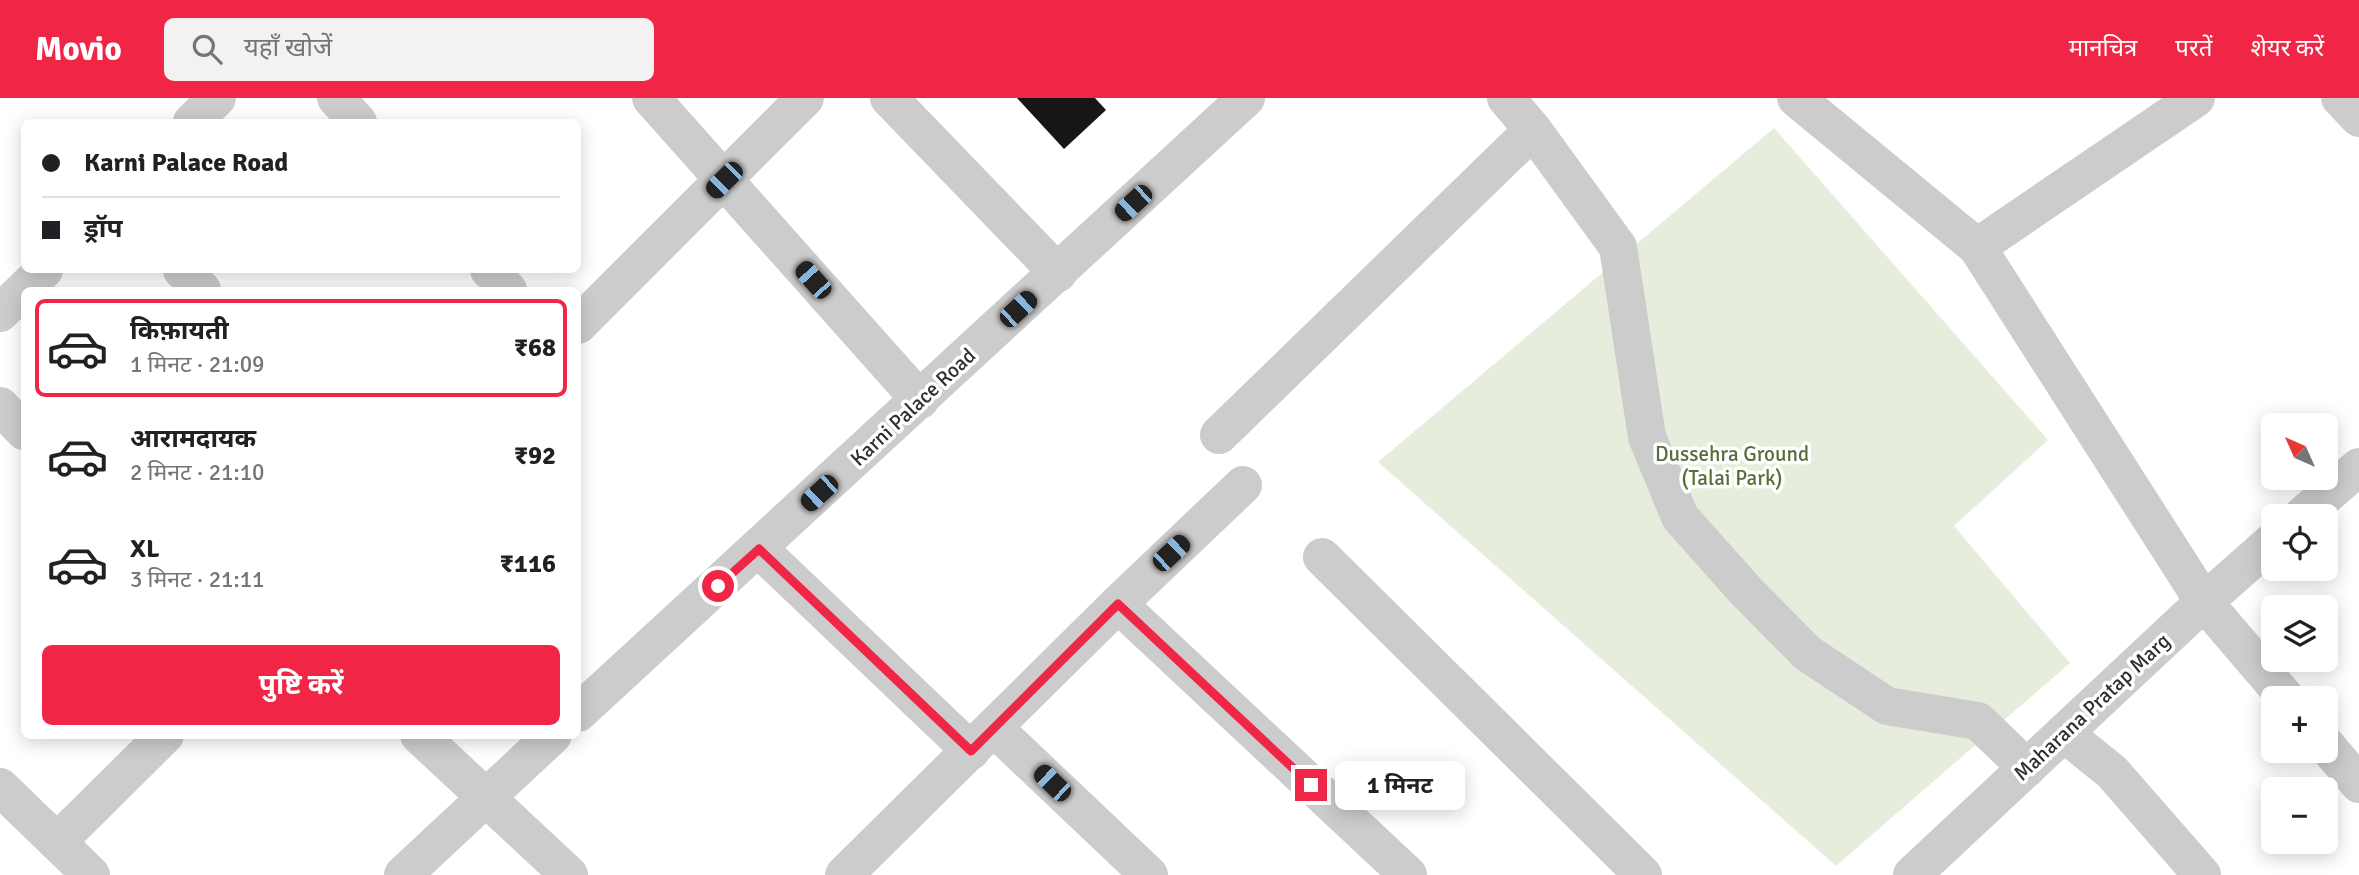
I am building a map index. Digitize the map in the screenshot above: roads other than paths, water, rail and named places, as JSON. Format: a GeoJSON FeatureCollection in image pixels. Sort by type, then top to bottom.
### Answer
{"type":"FeatureCollection","features":[{"type":"Feature","properties":{"kind":"street"},"geometry":{"type":"LineString","coordinates":[[195,119],[217,98]]}},
{"type":"Feature","properties":{"kind":"street"},"geometry":{"type":"LineString","coordinates":[[336,98],[355,119]]}},
{"type":"Feature","properties":{"kind":"street"},"geometry":{"type":"LineString","coordinates":[[651,98],[920,400]]}},
{"type":"Feature","properties":{"kind":"street"},"geometry":{"type":"LineString","coordinates":[[581,322],[805,98]]}},
{"type":"Feature","properties":{"kind":"street"},"geometry":{"type":"LineString","coordinates":[[889,98],[1058,273]]}},
{"type":"Feature","properties":{"kind":"street","name":"Karni Palace Road"},"geometry":{"type":"LineString","coordinates":[[581,710],[1246,98]]}},
{"type":"Feature","properties":{"kind":"street"},"geometry":{"type":"LineString","coordinates":[[1506,98],[1533,130],[1618,247],[1647,436],[1680,517],[1745,590],[1807,653],[1887,706],[1978,720],[2027,768]]}},
{"type":"Feature","properties":{"kind":"street"},"geometry":{"type":"LineString","coordinates":[[1797,98],[1977,247],[2204,602],[2276,686]]}},
{"type":"Feature","properties":{"kind":"street"},"geometry":{"type":"LineString","coordinates":[[1977,247],[2196,98]]}},
{"type":"Feature","properties":{"kind":"street"},"geometry":{"type":"LineString","coordinates":[[2340,98],[2359,118]]}},
{"type":"Feature","properties":{"kind":"street"},"geometry":{"type":"LineString","coordinates":[[1219,435],[1533,130]]}},
{"type":"Feature","properties":{"kind":"street"},"geometry":{"type":"LineString","coordinates":[[27,287],[41,273]]}},
{"type":"Feature","properties":{"kind":"street"},"geometry":{"type":"LineString","coordinates":[[185,273],[199,287]]}},
{"type":"Feature","properties":{"kind":"street"},"geometry":{"type":"LineString","coordinates":[[492,273],[505,287]]}},
{"type":"Feature","properties":{"kind":"street"},"geometry":{"type":"LineString","coordinates":[[0,313],[21,292]]}},
{"type":"Feature","properties":{"kind":"street"},"geometry":{"type":"LineString","coordinates":[[0,406],[21,427]]}},
{"type":"Feature","properties":{"kind":"street"},"geometry":{"type":"LineString","coordinates":[[2316,504],[2359,467]]}},
{"type":"Feature","properties":{"kind":"street"},"geometry":{"type":"LineString","coordinates":[[844,875],[1118,604],[1244,485]]}},
{"type":"Feature","properties":{"kind":"street"},"geometry":{"type":"LineString","coordinates":[[759,549],[983,740],[1149,875]]}},
{"type":"Feature","properties":{"kind":"street","name":"Maharana Pratap Marg"},"geometry":{"type":"LineString","coordinates":[[1912,875],[2261,552]]}},
{"type":"Feature","properties":{"kind":"street"},"geometry":{"type":"LineString","coordinates":[[1322,556],[1619,867]]}},
{"type":"Feature","properties":{"kind":"street"},"geometry":{"type":"LineString","coordinates":[[1118,604],[1408,875]]}},
{"type":"Feature","properties":{"kind":"street"},"geometry":{"type":"LineString","coordinates":[[2065,734],[2112,772],[2202,875]]}},
{"type":"Feature","properties":{"kind":"street"},"geometry":{"type":"LineString","coordinates":[[57,842],[161,739]]}},
{"type":"Feature","properties":{"kind":"street"},"geometry":{"type":"LineString","coordinates":[[423,739],[569,875]]}},
{"type":"Feature","properties":{"kind":"street"},"geometry":{"type":"LineString","coordinates":[[403,875],[549,739]]}},
{"type":"Feature","properties":{"kind":"street"},"geometry":{"type":"LineString","coordinates":[[2338,759],[2359,784]]}},
{"type":"Feature","properties":{"kind":"street"},"geometry":{"type":"LineString","coordinates":[[0,787],[91,875]]}},
{"type":"Feature","properties":{"kind":"park label","name":"Dussehra Ground (Talai Park)"},"geometry":{"type":"Point","coordinates":[1732,466]}}]}
